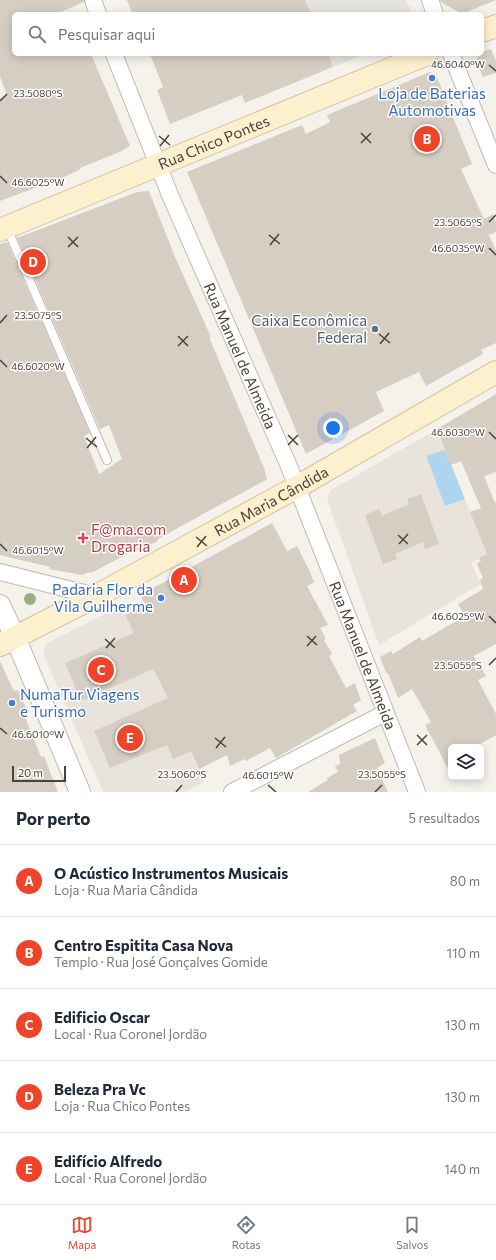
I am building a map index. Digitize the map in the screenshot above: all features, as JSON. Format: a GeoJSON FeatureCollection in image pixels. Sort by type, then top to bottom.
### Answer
{"type":"FeatureCollection","features":[{"type":"Feature","properties":{"kind":"main road"},"geometry":{"type":"LineString","coordinates":[[484,30],[496,26]]}},
{"type":"Feature","properties":{"kind":"main road","name":"Rua Chico Pontes"},"geometry":{"type":"LineString","coordinates":[[4,228],[422,56]]}},
{"type":"Feature","properties":{"kind":"main road","name":"Rua Maria Cândida"},"geometry":{"type":"LineString","coordinates":[[8,641],[96,596],[297,487],[496,372]]}},
{"type":"Feature","properties":{"kind":"street"},"geometry":{"type":"LineString","coordinates":[[93,0],[97,12]]}},
{"type":"Feature","properties":{"kind":"street"},"geometry":{"type":"LineString","coordinates":[[430,0],[434,12]]}},
{"type":"Feature","properties":{"kind":"street","name":"Rua Manuel de Almeida"},"geometry":{"type":"LineString","coordinates":[[115,56],[170,195],[286,460],[417,792]]}},
{"type":"Feature","properties":{"kind":"street"},"geometry":{"type":"LineString","coordinates":[[452,56],[496,165]]}},
{"type":"Feature","properties":{"kind":"street"},"geometry":{"type":"LineString","coordinates":[[0,572],[96,596]]}},
{"type":"Feature","properties":{"kind":"street"},"geometry":{"type":"LineString","coordinates":[[0,605],[8,641],[80,792]]}},
{"type":"Feature","properties":{"kind":"street"},"geometry":{"type":"LineString","coordinates":[[232,792],[385,713]]}},
{"type":"Feature","properties":{"kind":"lane"},"geometry":{"type":"LineString","coordinates":[[4,228],[107,460]]}},
{"type":"Feature","properties":{"kind":"shaded area"},"geometry":{"type":"Polygon","coordinates":[[[305,0],[406,0],[411,12],[310,12],[305,0]]]}},
{"type":"Feature","properties":{"kind":"shaded area"},"geometry":{"type":"Polygon","coordinates":[[[329,56],[360,56],[333,67],[329,56]]]}},
{"type":"Feature","properties":{"kind":"shaded area"},"geometry":{"type":"Polygon","coordinates":[[[437,429],[487,554],[471,563],[481,584],[379,645],[327,499],[331,490],[437,429]]]}},
{"type":"Feature","properties":{"kind":"shaded area"},"geometry":{"type":"Polygon","coordinates":[[[120,606],[148,660],[210,650],[183,733],[204,782],[184,792],[103,792],[43,653],[47,643],[120,606]]]}},
{"type":"Feature","properties":{"kind":"water"},"geometry":{"type":"Polygon","coordinates":[[[445,450],[465,499],[445,506],[426,456],[445,450]]]}},
{"type":"Feature","properties":{"kind":"building"},"geometry":{"type":"Polygon","coordinates":[[[0,0],[84,0],[84,2],[61,12],[12,12],[12,56],[92,56],[130,146],[122,151],[80,168],[81,169],[64,177],[0,201],[0,98],[7,95],[0,77],[0,0]]]}},
{"type":"Feature","properties":{"kind":"building"},"geometry":{"type":"Polygon","coordinates":[[[127,0],[305,0],[310,12],[131,12],[127,0]]]}},
{"type":"Feature","properties":{"kind":"building"},"geometry":{"type":"Polygon","coordinates":[[[440,0],[496,0],[467,12],[458,12],[440,0]]]}},
{"type":"Feature","properties":{"kind":"building"},"geometry":{"type":"Polygon","coordinates":[[[491,49],[496,61],[496,73],[483,77],[476,61],[478,56],[484,56],[484,51],[491,49]]]}},
{"type":"Feature","properties":{"kind":"building"},"geometry":{"type":"Polygon","coordinates":[[[151,56],[329,56],[333,67],[245,103],[242,95],[170,124],[157,90],[163,87],[151,56]]]}},
{"type":"Feature","properties":{"kind":"building"},"geometry":{"type":"Polygon","coordinates":[[[430,72],[436,75],[472,164],[461,169],[484,219],[493,214],[496,222],[496,232],[489,235],[496,251],[496,343],[481,350],[483,354],[426,386],[419,372],[376,392],[384,411],[306,454],[187,172],[302,125],[306,134],[330,122],[327,115],[430,72]]]}},
{"type":"Feature","properties":{"kind":"building"},"geometry":{"type":"Polygon","coordinates":[[[149,191],[175,257],[211,337],[209,337],[264,468],[267,479],[183,525],[157,540],[158,541],[138,551],[137,549],[93,572],[83,575],[49,569],[50,567],[0,555],[0,244],[7,242],[90,433],[84,436],[99,474],[122,459],[109,425],[100,429],[17,238],[137,192],[149,191]]]}},
{"type":"Feature","properties":{"kind":"building"},"geometry":{"type":"Polygon","coordinates":[[[496,394],[496,472],[484,476],[495,503],[496,502],[496,644],[474,656],[486,676],[478,680],[496,714],[496,735],[480,744],[448,744],[448,768],[425,725],[431,722],[412,689],[398,698],[380,657],[391,651],[393,654],[420,637],[422,641],[465,616],[458,604],[483,589],[480,580],[483,578],[477,564],[481,561],[479,558],[487,554],[470,512],[481,508],[461,461],[451,465],[437,429],[496,394]]]}},
{"type":"Feature","properties":{"kind":"building"},"geometry":{"type":"Polygon","coordinates":[[[421,494],[439,544],[425,549],[423,542],[395,554],[397,559],[383,564],[365,515],[379,509],[382,516],[409,504],[407,499],[421,494]]]}},
{"type":"Feature","properties":{"kind":"building"},"geometry":{"type":"Polygon","coordinates":[[[272,523],[287,551],[297,546],[310,572],[314,582],[307,586],[328,625],[320,628],[326,639],[324,640],[332,654],[329,656],[346,688],[355,683],[361,700],[353,705],[357,711],[276,758],[270,748],[246,761],[245,759],[230,766],[227,755],[199,769],[191,751],[173,759],[167,745],[110,768],[94,731],[168,698],[153,669],[81,701],[65,663],[134,633],[125,615],[145,604],[140,595],[272,523]]]}},
{"type":"Feature","properties":{"kind":"building"},"geometry":{"type":"Polygon","coordinates":[[[0,661],[14,691],[18,690],[29,715],[25,717],[41,757],[44,756],[58,792],[0,792],[0,661]]]}},
{"type":"Feature","properties":{"kind":"building"},"geometry":{"type":"Polygon","coordinates":[[[375,738],[385,763],[377,768],[388,792],[308,792],[338,772],[335,766],[340,764],[339,755],[375,738]]]}},
{"type":"Feature","properties":{"kind":"place","name":"Loja de Baterias Automotivas"},"geometry":{"type":"Point","coordinates":[432,78]}},
{"type":"Feature","properties":{"kind":"place","name":"Centro Espitita Casa Nova"},"geometry":{"type":"Point","coordinates":[427,139]}},
{"type":"Feature","properties":{"kind":"place","name":"Beleza Pra Vc"},"geometry":{"type":"Point","coordinates":[33,262]}},
{"type":"Feature","properties":{"kind":"place","name":"Caixa Econômica Federal"},"geometry":{"type":"Point","coordinates":[375,329]}},
{"type":"Feature","properties":{"kind":"place","name":"F@ma.com Drogaria"},"geometry":{"type":"Point","coordinates":[83,538]}},
{"type":"Feature","properties":{"kind":"place","name":"O Acústico Instrumentos Musicais"},"geometry":{"type":"Point","coordinates":[184,580]}},
{"type":"Feature","properties":{"kind":"place","name":"Padaria Flor da Vila Guilherme"},"geometry":{"type":"Point","coordinates":[161,598]}},
{"type":"Feature","properties":{"kind":"place","name":"Edificio Oscar"},"geometry":{"type":"Point","coordinates":[101,670]}},
{"type":"Feature","properties":{"kind":"place","name":"NumaTur Viagens e Turismo"},"geometry":{"type":"Point","coordinates":[12,703]}},
{"type":"Feature","properties":{"kind":"place","name":"Edifício Alfredo"},"geometry":{"type":"Point","coordinates":[130,738]}}]}
